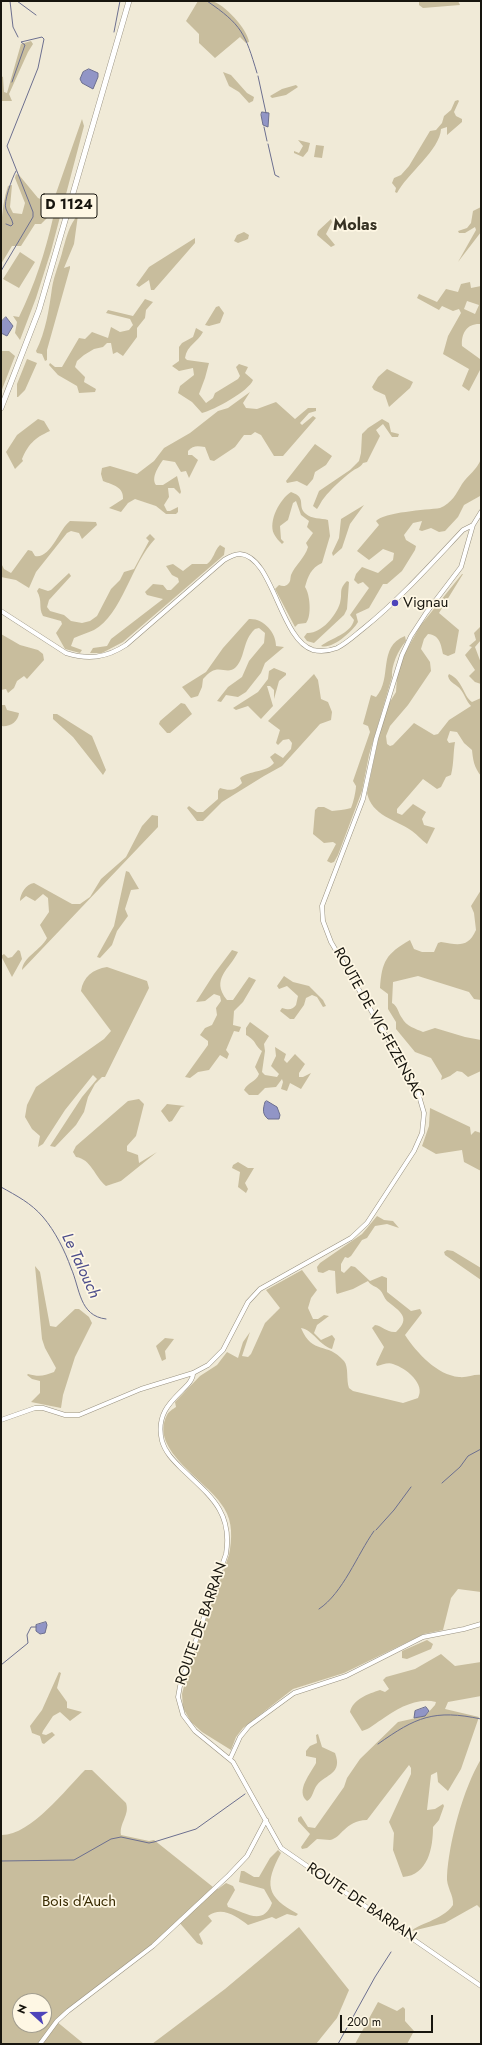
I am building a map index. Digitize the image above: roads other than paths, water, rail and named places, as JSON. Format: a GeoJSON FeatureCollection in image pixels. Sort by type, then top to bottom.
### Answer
{"type":"FeatureCollection","features":[{"type":"Feature","properties":{"kind":"highway","name":"D 1124"},"geometry":{"type":"LineString","coordinates":[[1,408],[39,310],[129,1]]}},
{"type":"Feature","properties":{"kind":"main road"},"geometry":{"type":"LineString","coordinates":[[1,611],[66,653],[78,657],[102,656],[115,652],[126,645],[224,560],[232,556],[245,555],[255,562],[277,599],[297,639],[311,649],[324,651],[338,648],[377,618],[463,530],[473,525],[481,512]]}},
{"type":"Feature","properties":{"kind":"main road","name":"ROUTE DE VIC-FEZENSAC"},"geometry":{"type":"LineString","coordinates":[[1,1420],[35,1408],[43,1408],[66,1415],[79,1416],[148,1386],[193,1373],[208,1365],[223,1350],[248,1302],[260,1289],[351,1238],[360,1231],[392,1187],[414,1151],[422,1133],[424,1112],[417,1089],[331,942],[323,921],[322,906],[363,799],[376,739],[402,655],[411,636],[426,613],[461,567],[473,525]]}},
{"type":"Feature","properties":{"kind":"main road","name":"ROUTE DE BARRAN"},"geometry":{"type":"LineString","coordinates":[[193,1373],[192,1380],[174,1397],[165,1409],[160,1425],[160,1434],[167,1452],[218,1505],[225,1519],[228,1537],[226,1554],[182,1678],[178,1697],[182,1715],[188,1724],[230,1759],[266,1820],[276,1841],[288,1853],[481,1986]]}},
{"type":"Feature","properties":{"kind":"main road"},"geometry":{"type":"LineString","coordinates":[[230,1759],[245,1731],[294,1693],[346,1676],[423,1637],[481,1624]]}},
{"type":"Feature","properties":{"kind":"main road"},"geometry":{"type":"LineString","coordinates":[[40,2044],[57,2021],[68,2011],[152,1946],[238,1866],[247,1856],[266,1820]]}},
{"type":"Feature","properties":{"kind":"water"},"geometry":{"type":"Polygon","coordinates":[[[89,69],[98,73],[93,89],[82,83],[80,79],[83,72],[89,69]]]}},
{"type":"Feature","properties":{"kind":"water"},"geometry":{"type":"Polygon","coordinates":[[[262,112],[269,113],[268,127],[263,125],[261,115],[262,112]]]}},
{"type":"Feature","properties":{"kind":"water"},"geometry":{"type":"Polygon","coordinates":[[[6,317],[13,326],[7,336],[1,333],[1,322],[6,317]]]}},
{"type":"Feature","properties":{"kind":"water"},"geometry":{"type":"Polygon","coordinates":[[[267,1101],[277,1107],[280,1115],[279,1119],[268,1119],[265,1115],[264,1107],[265,1102],[267,1101]]]}},
{"type":"Feature","properties":{"kind":"water"},"geometry":{"type":"Polygon","coordinates":[[[46,1622],[47,1625],[45,1633],[40,1634],[36,1631],[36,1625],[46,1622]]]}},
{"type":"Feature","properties":{"kind":"water"},"geometry":{"type":"Polygon","coordinates":[[[426,1707],[429,1711],[425,1716],[414,1718],[415,1711],[426,1707]]]}},
{"type":"Feature","properties":{"kind":"waterway"},"geometry":{"type":"LineString","coordinates":[[10,1],[13,27],[18,37]]}},
{"type":"Feature","properties":{"kind":"waterway"},"geometry":{"type":"LineString","coordinates":[[17,1],[36,15]]}},
{"type":"Feature","properties":{"kind":"waterway"},"geometry":{"type":"LineString","coordinates":[[114,32],[120,1]]}},
{"type":"Feature","properties":{"kind":"waterway"},"geometry":{"type":"LineString","coordinates":[[207,1],[219,9],[241,31],[249,48],[257,73]]}},
{"type":"Feature","properties":{"kind":"waterway"},"geometry":{"type":"LineString","coordinates":[[1,271],[33,217],[33,212],[7,146],[38,68],[44,39],[42,37],[21,42],[25,45],[12,82]]}},
{"type":"Feature","properties":{"kind":"waterway"},"geometry":{"type":"LineString","coordinates":[[258,76],[266,113]]}},
{"type":"Feature","properties":{"kind":"waterway"},"geometry":{"type":"LineString","coordinates":[[264,127],[267,141]]}},
{"type":"Feature","properties":{"kind":"waterway"},"geometry":{"type":"LineString","coordinates":[[268,144],[275,175],[279,177]]}},
{"type":"Feature","properties":{"kind":"waterway"},"geometry":{"type":"LineString","coordinates":[[6,224],[11,226],[13,224],[5,206],[8,190],[16,171]]}},
{"type":"Feature","properties":{"kind":"waterway","name":"Le Talouch"},"geometry":{"type":"LineString","coordinates":[[1,1187],[29,1204],[47,1223],[56,1235],[66,1255],[85,1307],[90,1313],[97,1317],[106,1319]]}},
{"type":"Feature","properties":{"kind":"waterway"},"geometry":{"type":"LineString","coordinates":[[442,1483],[460,1467],[468,1456],[481,1449]]}},
{"type":"Feature","properties":{"kind":"waterway"},"geometry":{"type":"LineString","coordinates":[[376,1530],[394,1510],[411,1487]]}},
{"type":"Feature","properties":{"kind":"waterway"},"geometry":{"type":"LineString","coordinates":[[319,1609],[328,1602],[342,1584],[374,1531]]}},
{"type":"Feature","properties":{"kind":"waterway"},"geometry":{"type":"LineString","coordinates":[[1,1665],[28,1643],[27,1635],[31,1627],[36,1627]]}},
{"type":"Feature","properties":{"kind":"waterway"},"geometry":{"type":"LineString","coordinates":[[378,1744],[404,1727],[438,1715],[465,1716],[481,1719]]}},
{"type":"Feature","properties":{"kind":"waterway"},"geometry":{"type":"LineString","coordinates":[[1,1861],[74,1860],[111,1839],[121,1837],[149,1843],[154,1842],[196,1829],[245,1794]]}},
{"type":"Feature","properties":{"kind":"waterway"},"geometry":{"type":"LineString","coordinates":[[338,2044],[375,1977],[391,1952]]}},
{"type":"Feature","properties":{"kind":"place","name":"Vignau"},"geometry":{"type":"Point","coordinates":[395,603]}},
{"type":"Feature","properties":{"kind":"district","name":"Molas"},"geometry":{"type":"Point","coordinates":[355,226]}},
{"type":"Feature","properties":{"kind":"park label","name":"Bois d'Auch"},"geometry":{"type":"Point","coordinates":[79,1902]}}]}
